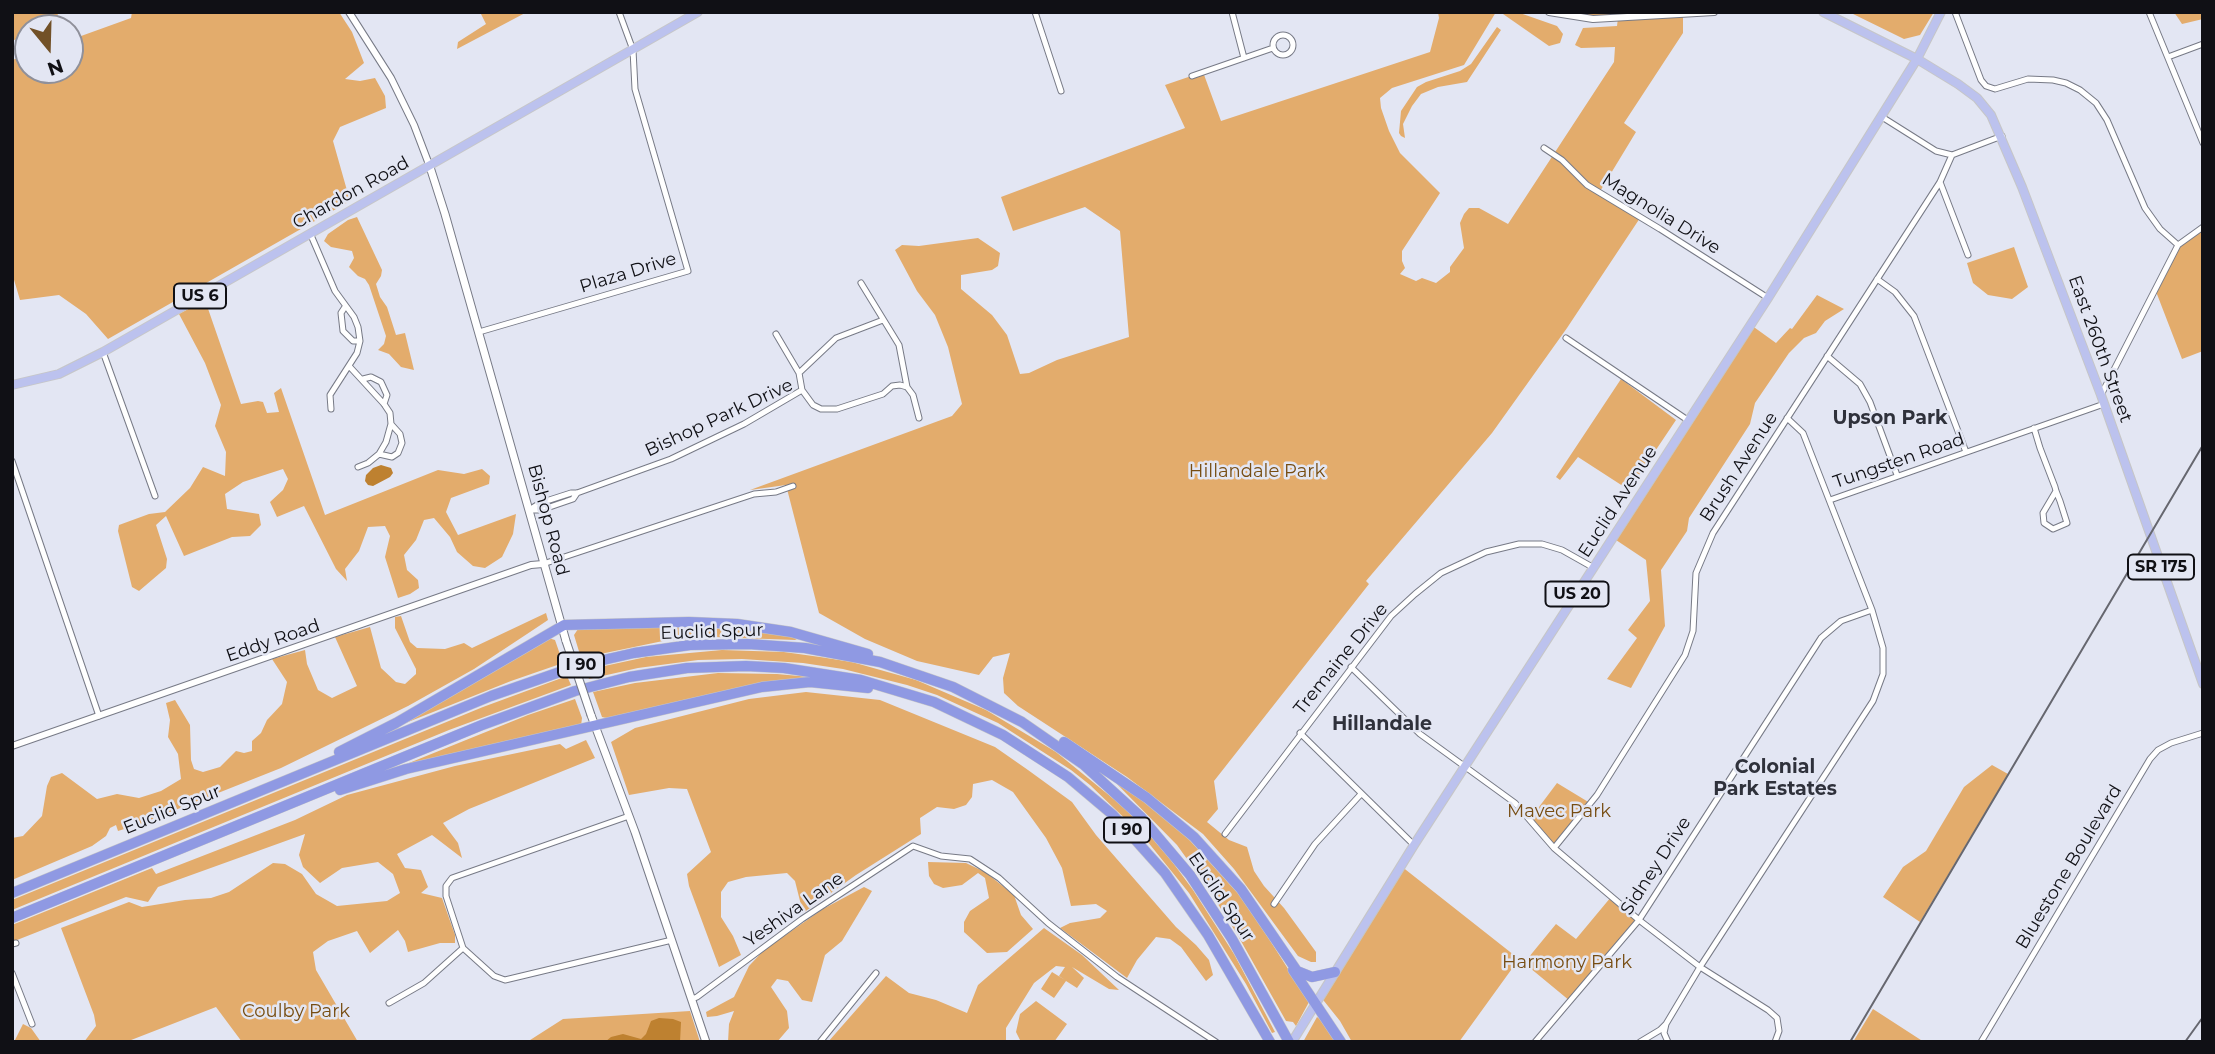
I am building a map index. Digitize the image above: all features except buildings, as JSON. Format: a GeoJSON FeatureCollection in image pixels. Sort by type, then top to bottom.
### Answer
{"type":"FeatureCollection","features":[{"type":"Feature","properties":{"kind":"highway"},"geometry":{"type":"LineString","coordinates":[[263,789],[300,768],[396,723],[561,626],[703,622],[761,627],[850,648],[917,673]]}},
{"type":"Feature","properties":{"kind":"highway","name":"Euclid Spur"},"geometry":{"type":"LineString","coordinates":[[12,893],[522,684],[577,666],[643,651],[709,644],[786,646],[861,657],[917,673],[970,695],[1022,722],[1069,753],[1141,817],[1166,845],[1212,907],[1291,1042]]}},
{"type":"Feature","properties":{"kind":"highway","name":"Euclid Spur"},"geometry":{"type":"LineString","coordinates":[[12,918],[539,703],[593,686],[648,674],[717,666],[784,668],[860,680],[916,696],[969,717],[1020,744],[1068,777],[1113,815],[1147,850],[1178,889],[1208,935],[1269,1041]]}},
{"type":"Feature","properties":{"kind":"highway"},"geometry":{"type":"LineString","coordinates":[[299,800],[428,764],[740,692],[786,684],[844,684],[916,696]]}},
{"type":"Feature","properties":{"kind":"highway"},"geometry":{"type":"LineString","coordinates":[[1022,722],[1054,736],[1136,790],[1176,821],[1216,860],[1235,882],[1341,1042]]}},
{"type":"Feature","properties":{"kind":"highway"},"geometry":{"type":"LineString","coordinates":[[1284,954],[1297,971],[1305,975],[1316,977],[1335,972]]}},
{"type":"Feature","properties":{"kind":"main road","name":"Chardon Road"},"geometry":{"type":"LineString","coordinates":[[12,385],[58,374],[103,352],[698,12]]}},
{"type":"Feature","properties":{"kind":"main road","name":"SR 175"},"geometry":{"type":"LineString","coordinates":[[1823,12],[1917,59]]}},
{"type":"Feature","properties":{"kind":"main road","name":"Euclid Avenue"},"geometry":{"type":"LineString","coordinates":[[1291,1042],[1414,845],[1768,298],[1882,117],[1917,59],[1941,12]]}},
{"type":"Feature","properties":{"kind":"main road","name":"East 260th Street"},"geometry":{"type":"LineString","coordinates":[[1917,59],[1977,98],[1991,115],[2002,136],[2102,400],[2203,684]]}},
{"type":"Feature","properties":{"kind":"main road","name":"Bishop Road"},"geometry":{"type":"LineString","coordinates":[[430,167],[561,626],[706,1042]]}},
{"type":"Feature","properties":{"kind":"street","name":"Bishop Road"},"geometry":{"type":"LineString","coordinates":[[349,12],[391,78],[410,116],[430,167]]}},
{"type":"Feature","properties":{"kind":"street"},"geometry":{"type":"LineString","coordinates":[[620,12],[633,50]]}},
{"type":"Feature","properties":{"kind":"street"},"geometry":{"type":"LineString","coordinates":[[1035,12],[1061,91]]}},
{"type":"Feature","properties":{"kind":"street"},"geometry":{"type":"LineString","coordinates":[[1232,12],[1244,58]]}},
{"type":"Feature","properties":{"kind":"street"},"geometry":{"type":"LineString","coordinates":[[1549,12],[1593,19],[1714,12]]}},
{"type":"Feature","properties":{"kind":"street"},"geometry":{"type":"LineString","coordinates":[[1955,12],[1980,80],[1986,86],[1995,89],[2028,79],[2053,80],[2080,90],[2096,103],[2107,120],[2145,208],[2160,229],[2178,245]]}},
{"type":"Feature","properties":{"kind":"street"},"geometry":{"type":"LineString","coordinates":[[2149,12],[2200,129],[2203,143]]}},
{"type":"Feature","properties":{"kind":"street"},"geometry":{"type":"LineString","coordinates":[[2168,57],[2203,44]]}},
{"type":"Feature","properties":{"kind":"street"},"geometry":{"type":"LineString","coordinates":[[1192,76],[1273,48]]}},
{"type":"Feature","properties":{"kind":"street","name":"Plaza Drive"},"geometry":{"type":"LineString","coordinates":[[479,332],[688,271],[635,89],[633,50]]}},
{"type":"Feature","properties":{"kind":"street"},"geometry":{"type":"LineString","coordinates":[[1882,117],[1936,151],[1952,155],[2002,136]]}},
{"type":"Feature","properties":{"kind":"street","name":"Magnolia Drive"},"geometry":{"type":"LineString","coordinates":[[1544,148],[1562,160],[1587,185],[1768,298]]}},
{"type":"Feature","properties":{"kind":"street","name":"Brush Avenue"},"geometry":{"type":"LineString","coordinates":[[1553,848],[1597,794],[1677,670],[1690,640],[1694,621],[1694,583],[1703,553],[1713,533],[1940,182],[1952,155]]}},
{"type":"Feature","properties":{"kind":"street"},"geometry":{"type":"LineString","coordinates":[[1940,182],[1968,256]]}},
{"type":"Feature","properties":{"kind":"street"},"geometry":{"type":"LineString","coordinates":[[2102,400],[2178,245],[2203,227]]}},
{"type":"Feature","properties":{"kind":"street"},"geometry":{"type":"LineString","coordinates":[[310,233],[335,291],[354,317],[360,341],[357,353],[330,395],[331,409]]}},
{"type":"Feature","properties":{"kind":"street"},"geometry":{"type":"LineString","coordinates":[[1877,279],[1895,292],[1914,316],[1966,452]]}},
{"type":"Feature","properties":{"kind":"street"},"geometry":{"type":"LineString","coordinates":[[861,283],[899,345],[907,387],[913,395],[919,418]]}},
{"type":"Feature","properties":{"kind":"street"},"geometry":{"type":"LineString","coordinates":[[345,307],[341,313],[344,331],[353,341],[360,341]]}},
{"type":"Feature","properties":{"kind":"street","name":"Bishop Park Drive"},"geometry":{"type":"LineString","coordinates":[[799,373],[835,338],[883,320]]}},
{"type":"Feature","properties":{"kind":"street"},"geometry":{"type":"LineString","coordinates":[[776,334],[799,373],[802,390]]}},
{"type":"Feature","properties":{"kind":"street"},"geometry":{"type":"LineString","coordinates":[[1566,338],[1689,421]]}},
{"type":"Feature","properties":{"kind":"street"},"geometry":{"type":"LineString","coordinates":[[103,352],[155,496]]}},
{"type":"Feature","properties":{"kind":"street"},"geometry":{"type":"LineString","coordinates":[[1827,356],[1860,384],[1870,402],[1897,475]]}},
{"type":"Feature","properties":{"kind":"street"},"geometry":{"type":"LineString","coordinates":[[349,366],[384,404],[390,413],[391,424],[379,454],[358,467]]}},
{"type":"Feature","properties":{"kind":"street"},"geometry":{"type":"LineString","coordinates":[[363,379],[371,377],[381,382],[387,395],[384,404]]}},
{"type":"Feature","properties":{"kind":"street","name":"Bishop Park Drive"},"geometry":{"type":"LineString","coordinates":[[529,510],[541,510],[573,499],[577,493],[671,459],[744,424],[802,390],[813,405],[821,409],[837,409],[884,394],[892,386],[907,387]]}},
{"type":"Feature","properties":{"kind":"street","name":"Tungsten Road"},"geometry":{"type":"LineString","coordinates":[[1640,1042],[1665,1024],[1873,701],[1883,674],[1883,648],[1872,610],[1830,500],[2034,428],[2102,400]]}},
{"type":"Feature","properties":{"kind":"street"},"geometry":{"type":"LineString","coordinates":[[1787,418],[1803,433],[1830,500]]}},
{"type":"Feature","properties":{"kind":"street"},"geometry":{"type":"LineString","coordinates":[[379,454],[392,457],[398,453],[402,443],[400,434],[391,424]]}},
{"type":"Feature","properties":{"kind":"street"},"geometry":{"type":"LineString","coordinates":[[2034,428],[2056,491],[2067,523],[2053,529],[2044,523],[2043,513],[2056,491]]}},
{"type":"Feature","properties":{"kind":"street"},"geometry":{"type":"LineString","coordinates":[[12,461],[99,716]]}},
{"type":"Feature","properties":{"kind":"street"},"geometry":{"type":"LineString","coordinates":[[543,564],[754,494],[776,492],[793,486]]}},
{"type":"Feature","properties":{"kind":"street","name":"Tremaine Drive"},"geometry":{"type":"LineString","coordinates":[[1225,834],[1391,616],[1441,573],[1471,558],[1507,546],[1542,544],[1562,550],[1594,568]]}},
{"type":"Feature","properties":{"kind":"street","name":"Eddy Road"},"geometry":{"type":"LineString","coordinates":[[12,746],[531,565],[543,564]]}},
{"type":"Feature","properties":{"kind":"street","name":"Sidney Drive"},"geometry":{"type":"LineString","coordinates":[[1535,1042],[1639,920],[1821,638],[1841,621],[1872,610]]}},
{"type":"Feature","properties":{"kind":"street"},"geometry":{"type":"LineString","coordinates":[[1351,667],[1420,734],[1515,803],[1553,848],[1639,920],[1700,967],[1768,1010],[1777,1018],[1779,1031],[1775,1042]]}},
{"type":"Feature","properties":{"kind":"street"},"geometry":{"type":"LineString","coordinates":[[1300,733],[1414,845]]}},
{"type":"Feature","properties":{"kind":"street","name":"Bluestone Boulevard"},"geometry":{"type":"LineString","coordinates":[[1981,1042],[2150,759],[2158,750],[2171,743],[2203,733]]}},
{"type":"Feature","properties":{"kind":"street"},"geometry":{"type":"LineString","coordinates":[[1274,904],[1315,844],[1362,794]]}},
{"type":"Feature","properties":{"kind":"street"},"geometry":{"type":"LineString","coordinates":[[629,816],[452,878],[446,887],[446,896],[463,948],[494,976],[505,980],[672,940]]}},
{"type":"Feature","properties":{"kind":"street","name":"Yeshiva Lane"},"geometry":{"type":"LineString","coordinates":[[692,999],[802,919],[913,846],[941,856],[970,859],[980,865],[1117,977],[1216,1042]]}},
{"type":"Feature","properties":{"kind":"street"},"geometry":{"type":"LineString","coordinates":[[389,1003],[424,983],[463,948]]}},
{"type":"Feature","properties":{"kind":"street"},"geometry":{"type":"LineString","coordinates":[[12,973],[32,1024]]}},
{"type":"Feature","properties":{"kind":"street"},"geometry":{"type":"LineString","coordinates":[[820,1042],[877,973]]}},
{"type":"Feature","properties":{"kind":"street"},"geometry":{"type":"LineString","coordinates":[[1665,1024],[1664,1033],[1668,1042]]}},
{"type":"Feature","properties":{"kind":"green space"},"geometry":{"type":"Polygon","coordinates":[[[12,12],[58,12],[14,14],[12,41],[12,12]]]}},
{"type":"Feature","properties":{"kind":"green space"},"geometry":{"type":"Polygon","coordinates":[[[132,12],[339,12],[352,32],[364,63],[345,79],[360,81],[375,78],[385,96],[386,108],[340,127],[333,141],[350,201],[108,339],[86,314],[59,295],[20,300],[12,273],[12,60],[14,84],[84,84],[84,35],[131,18],[132,12]]]}},
{"type":"Feature","properties":{"kind":"green space"},"geometry":{"type":"Polygon","coordinates":[[[480,12],[527,12],[457,49],[458,42],[486,24],[480,12]]]}},
{"type":"Feature","properties":{"kind":"green space","name":"Hillandale Park"},"geometry":{"type":"Polygon","coordinates":[[[1438,12],[1496,12],[1464,65],[1392,88],[1380,98],[1389,131],[1400,153],[1440,193],[1402,251],[1405,268],[1400,274],[1416,281],[1422,278],[1436,283],[1450,272],[1450,267],[1464,248],[1460,223],[1464,214],[1469,208],[1479,208],[1508,224],[1614,62],[1615,47],[1581,48],[1575,45],[1583,28],[1617,26],[1618,18],[1549,12],[1714,12],[1683,14],[1683,33],[1624,123],[1636,132],[1599,193],[1640,218],[1567,328],[1492,433],[1366,581],[1369,584],[1214,781],[1218,809],[1207,822],[1229,840],[1247,847],[1254,871],[1316,952],[1316,962],[1311,962],[1298,956],[1234,869],[1203,834],[1127,777],[1018,706],[1004,693],[1003,678],[1010,653],[993,657],[979,675],[917,661],[865,639],[819,613],[786,485],[750,490],[952,416],[962,404],[948,347],[935,315],[917,291],[895,250],[902,245],[919,246],[978,238],[1000,253],[998,266],[992,270],[961,275],[961,289],[992,315],[1007,335],[1020,374],[1129,337],[1120,231],[1085,207],[1013,231],[1001,197],[1185,128],[1165,85],[1203,72],[1221,121],[1430,52],[1439,18],[1438,12]]]}},
{"type":"Feature","properties":{"kind":"green space"},"geometry":{"type":"Polygon","coordinates":[[[1517,12],[1557,26],[1563,34],[1560,43],[1549,46],[1503,14],[1517,12]]]}},
{"type":"Feature","properties":{"kind":"green space"},"geometry":{"type":"Polygon","coordinates":[[[1849,12],[1934,12],[1920,35],[1904,39],[1849,12]]]}},
{"type":"Feature","properties":{"kind":"green space"},"geometry":{"type":"Polygon","coordinates":[[[2174,12],[2203,12],[2203,19],[2182,24],[2174,12]]]}},
{"type":"Feature","properties":{"kind":"green space"},"geometry":{"type":"Polygon","coordinates":[[[1497,27],[1501,30],[1467,82],[1438,87],[1421,94],[1403,124],[1405,138],[1401,136],[1401,111],[1417,87],[1460,71],[1471,64],[1497,27]]]}},
{"type":"Feature","properties":{"kind":"green space"},"geometry":{"type":"Polygon","coordinates":[[[357,217],[382,270],[376,284],[380,297],[387,307],[396,335],[405,333],[414,370],[401,367],[389,354],[378,350],[384,344],[386,336],[369,285],[349,267],[354,258],[352,251],[331,247],[324,241],[328,234],[357,217]]]}},
{"type":"Feature","properties":{"kind":"green space"},"geometry":{"type":"Polygon","coordinates":[[[2203,227],[2203,351],[2182,359],[2155,289],[2178,245],[2203,227]]]}},
{"type":"Feature","properties":{"kind":"green space"},"geometry":{"type":"Polygon","coordinates":[[[2014,247],[2028,287],[2012,299],[1988,295],[1973,283],[1967,263],[2014,247]]]}},
{"type":"Feature","properties":{"kind":"green space"},"geometry":{"type":"Polygon","coordinates":[[[1817,295],[1844,309],[1825,321],[1816,333],[1804,338],[1789,353],[1755,403],[1750,424],[1689,518],[1687,531],[1661,570],[1665,626],[1631,688],[1607,679],[1637,638],[1628,630],[1650,601],[1646,560],[1613,538],[1751,325],[1776,343],[1792,329],[1817,295]]]}},
{"type":"Feature","properties":{"kind":"green space"},"geometry":{"type":"Polygon","coordinates":[[[205,300],[241,404],[263,402],[267,413],[279,412],[274,393],[281,388],[325,515],[438,470],[464,474],[482,469],[490,476],[489,484],[451,498],[446,512],[458,535],[516,514],[513,534],[502,557],[485,568],[473,566],[457,552],[450,537],[434,518],[424,520],[416,540],[404,555],[407,570],[418,580],[419,588],[398,598],[385,557],[390,536],[385,526],[368,527],[359,551],[345,569],[347,581],[336,569],[304,506],[277,517],[270,502],[283,490],[288,479],[283,469],[243,482],[225,494],[227,509],[259,514],[261,525],[250,536],[232,537],[184,556],[166,516],[156,525],[167,559],[166,568],[139,591],[132,587],[118,531],[119,525],[149,514],[165,512],[190,488],[203,467],[225,476],[226,452],[215,426],[221,405],[205,363],[179,314],[205,300]]]}},
{"type":"Feature","properties":{"kind":"green space"},"geometry":{"type":"Polygon","coordinates":[[[1621,379],[1676,420],[1629,490],[1578,457],[1560,480],[1556,477],[1621,379]]]}},
{"type":"Feature","properties":{"kind":"green space"},"geometry":{"type":"Polygon","coordinates":[[[546,613],[548,620],[474,669],[408,706],[281,768],[140,824],[118,831],[116,825],[92,846],[12,880],[12,838],[23,836],[42,816],[51,777],[62,773],[97,799],[117,794],[139,798],[161,791],[181,779],[178,754],[168,737],[170,720],[166,703],[175,700],[190,725],[191,760],[194,769],[203,772],[220,767],[236,751],[252,751],[252,741],[282,704],[287,682],[272,659],[305,650],[307,664],[318,690],[332,698],[357,686],[335,637],[370,627],[381,668],[396,682],[405,684],[416,674],[416,669],[395,628],[395,617],[401,616],[410,642],[417,648],[445,649],[464,643],[472,648],[546,613]]]}},
{"type":"Feature","properties":{"kind":"green space"},"geometry":{"type":"Polygon","coordinates":[[[691,627],[786,633],[799,638],[714,637],[663,641],[581,658],[574,635],[578,629],[691,627]]]}},
{"type":"Feature","properties":{"kind":"green space"},"geometry":{"type":"Polygon","coordinates":[[[548,638],[555,640],[563,663],[398,726],[548,638]]]}},
{"type":"Feature","properties":{"kind":"green space"},"geometry":{"type":"Polygon","coordinates":[[[722,650],[784,652],[820,657],[852,662],[916,680],[986,710],[1056,752],[1126,809],[1168,856],[1234,954],[1275,1032],[1272,1033],[1246,984],[1189,893],[1143,836],[1071,770],[998,723],[937,695],[907,685],[843,669],[803,663],[742,659],[698,660],[638,668],[589,679],[586,670],[646,657],[722,650]]]}},
{"type":"Feature","properties":{"kind":"green space"},"geometry":{"type":"Polygon","coordinates":[[[718,673],[810,677],[610,719],[602,717],[593,692],[635,683],[718,673]]]}},
{"type":"Feature","properties":{"kind":"green space"},"geometry":{"type":"Polygon","coordinates":[[[567,676],[571,685],[449,730],[12,910],[12,900],[483,707],[567,676]]]}},
{"type":"Feature","properties":{"kind":"green space"},"geometry":{"type":"Polygon","coordinates":[[[806,692],[880,700],[995,747],[1072,802],[1096,835],[1176,927],[1209,960],[1213,975],[1206,981],[1181,947],[1170,939],[1156,937],[1137,960],[1127,978],[1060,928],[1070,923],[1100,918],[1107,911],[1096,904],[1071,906],[1062,868],[1046,838],[1013,792],[992,780],[973,784],[972,797],[966,805],[954,809],[937,807],[920,818],[921,834],[803,913],[795,881],[787,873],[746,877],[728,882],[721,892],[721,917],[741,955],[719,967],[689,886],[687,874],[711,852],[687,789],[669,788],[629,795],[611,742],[635,728],[749,699],[806,692]]]}},
{"type":"Feature","properties":{"kind":"green space"},"geometry":{"type":"Polygon","coordinates":[[[575,699],[582,718],[581,726],[404,765],[528,715],[575,699]]]}},
{"type":"Feature","properties":{"kind":"green space","name":"Coulby Park"},"geometry":{"type":"Polygon","coordinates":[[[586,740],[595,758],[469,809],[443,823],[458,843],[462,858],[432,835],[397,854],[405,868],[421,870],[428,887],[421,893],[442,898],[455,935],[455,943],[440,943],[408,952],[398,930],[370,953],[357,931],[328,941],[313,952],[316,970],[358,1042],[242,1042],[216,1007],[126,1042],[84,1042],[96,1026],[94,1015],[61,928],[129,902],[142,907],[211,898],[229,892],[273,863],[285,864],[302,874],[316,894],[337,906],[387,901],[400,893],[393,874],[378,862],[342,868],[320,883],[303,867],[299,855],[305,834],[158,887],[148,902],[126,897],[12,942],[12,925],[152,868],[156,874],[295,820],[347,795],[455,766],[560,744],[566,749],[586,740]]]}},
{"type":"Feature","properties":{"kind":"green space"},"geometry":{"type":"Polygon","coordinates":[[[1992,765],[2008,774],[1920,922],[1883,897],[1903,867],[1926,851],[1964,787],[1992,765]]]}},
{"type":"Feature","properties":{"kind":"green space"},"geometry":{"type":"Polygon","coordinates":[[[1113,780],[1162,814],[1184,834],[1245,901],[1309,1002],[1296,1026],[1293,1022],[1286,1021],[1237,934],[1177,845],[1113,780]]]}},
{"type":"Feature","properties":{"kind":"green space","name":"Mavec Park"},"geometry":{"type":"Polygon","coordinates":[[[1557,783],[1590,803],[1554,848],[1530,819],[1557,783]]]}},
{"type":"Feature","properties":{"kind":"green space"},"geometry":{"type":"Polygon","coordinates":[[[928,862],[966,863],[985,872],[1014,895],[1021,915],[1033,929],[1007,952],[987,953],[964,932],[964,922],[970,911],[989,898],[985,878],[978,873],[962,885],[943,888],[934,884],[929,876],[928,862]]]}},
{"type":"Feature","properties":{"kind":"green space"},"geometry":{"type":"Polygon","coordinates":[[[1401,866],[1519,959],[1459,1042],[1352,1042],[1340,1021],[1320,996],[1401,866]]]}},
{"type":"Feature","properties":{"kind":"green space"},"geometry":{"type":"Polygon","coordinates":[[[864,887],[872,891],[842,941],[825,955],[812,1002],[802,1000],[788,981],[777,979],[771,987],[787,1011],[789,1028],[777,1042],[728,1042],[729,1024],[734,1011],[707,1017],[706,1012],[734,997],[749,966],[764,950],[823,909],[864,887]]]}},
{"type":"Feature","properties":{"kind":"green space","name":"Harmony Park"},"geometry":{"type":"Polygon","coordinates":[[[1611,897],[1639,920],[1570,1001],[1524,963],[1556,924],[1576,939],[1611,897]]]}},
{"type":"Feature","properties":{"kind":"green space"},"geometry":{"type":"Polygon","coordinates":[[[1044,928],[1082,955],[1119,990],[1109,989],[1072,967],[1084,978],[1077,988],[1066,981],[1054,998],[1041,989],[1052,972],[1065,980],[1059,976],[1065,967],[1056,966],[1034,983],[1006,1028],[1006,1042],[828,1042],[886,976],[909,993],[936,1000],[967,1013],[978,985],[1044,928]]]}},
{"type":"Feature","properties":{"kind":"green space"},"geometry":{"type":"Polygon","coordinates":[[[1036,1001],[1067,1024],[1054,1042],[1021,1042],[1016,1032],[1020,1014],[1036,1001]]]}},
{"type":"Feature","properties":{"kind":"green space"},"geometry":{"type":"Polygon","coordinates":[[[1873,1009],[1924,1042],[1853,1042],[1873,1009]]]}},
{"type":"Feature","properties":{"kind":"green space"},"geometry":{"type":"Polygon","coordinates":[[[690,1011],[700,1042],[527,1042],[563,1019],[690,1011]]]}},
{"type":"Feature","properties":{"kind":"green space"},"geometry":{"type":"Polygon","coordinates":[[[1317,1017],[1321,1020],[1336,1042],[1303,1042],[1317,1017]]]}},
{"type":"Feature","properties":{"kind":"green space"},"geometry":{"type":"Polygon","coordinates":[[[23,1024],[31,1028],[41,1042],[14,1042],[23,1024]]]}},
{"type":"Feature","properties":{"kind":"shaded area"},"geometry":{"type":"Polygon","coordinates":[[[381,465],[391,468],[393,473],[373,486],[368,485],[365,481],[366,475],[381,465]]]}},
{"type":"Feature","properties":{"kind":"shaded area"},"geometry":{"type":"Polygon","coordinates":[[[659,1018],[681,1022],[680,1042],[605,1042],[611,1037],[623,1034],[641,1039],[651,1021],[659,1018]]]}},
{"type":"Feature","properties":{"kind":"railway"},"geometry":{"type":"LineString","coordinates":[[1850,1042],[2203,445]]}},
{"type":"Feature","properties":{"kind":"railway"},"geometry":{"type":"LineString","coordinates":[[2185,1042],[2203,1017]]}},
{"type":"Feature","properties":{"kind":"district","name":"Upson Park"},"geometry":{"type":"Point","coordinates":[1890,418]}},
{"type":"Feature","properties":{"kind":"district","name":"Hillandale"},"geometry":{"type":"Point","coordinates":[1382,724]}},
{"type":"Feature","properties":{"kind":"district","name":"Colonial Park Estates"},"geometry":{"type":"Point","coordinates":[1775,778]}}]}
